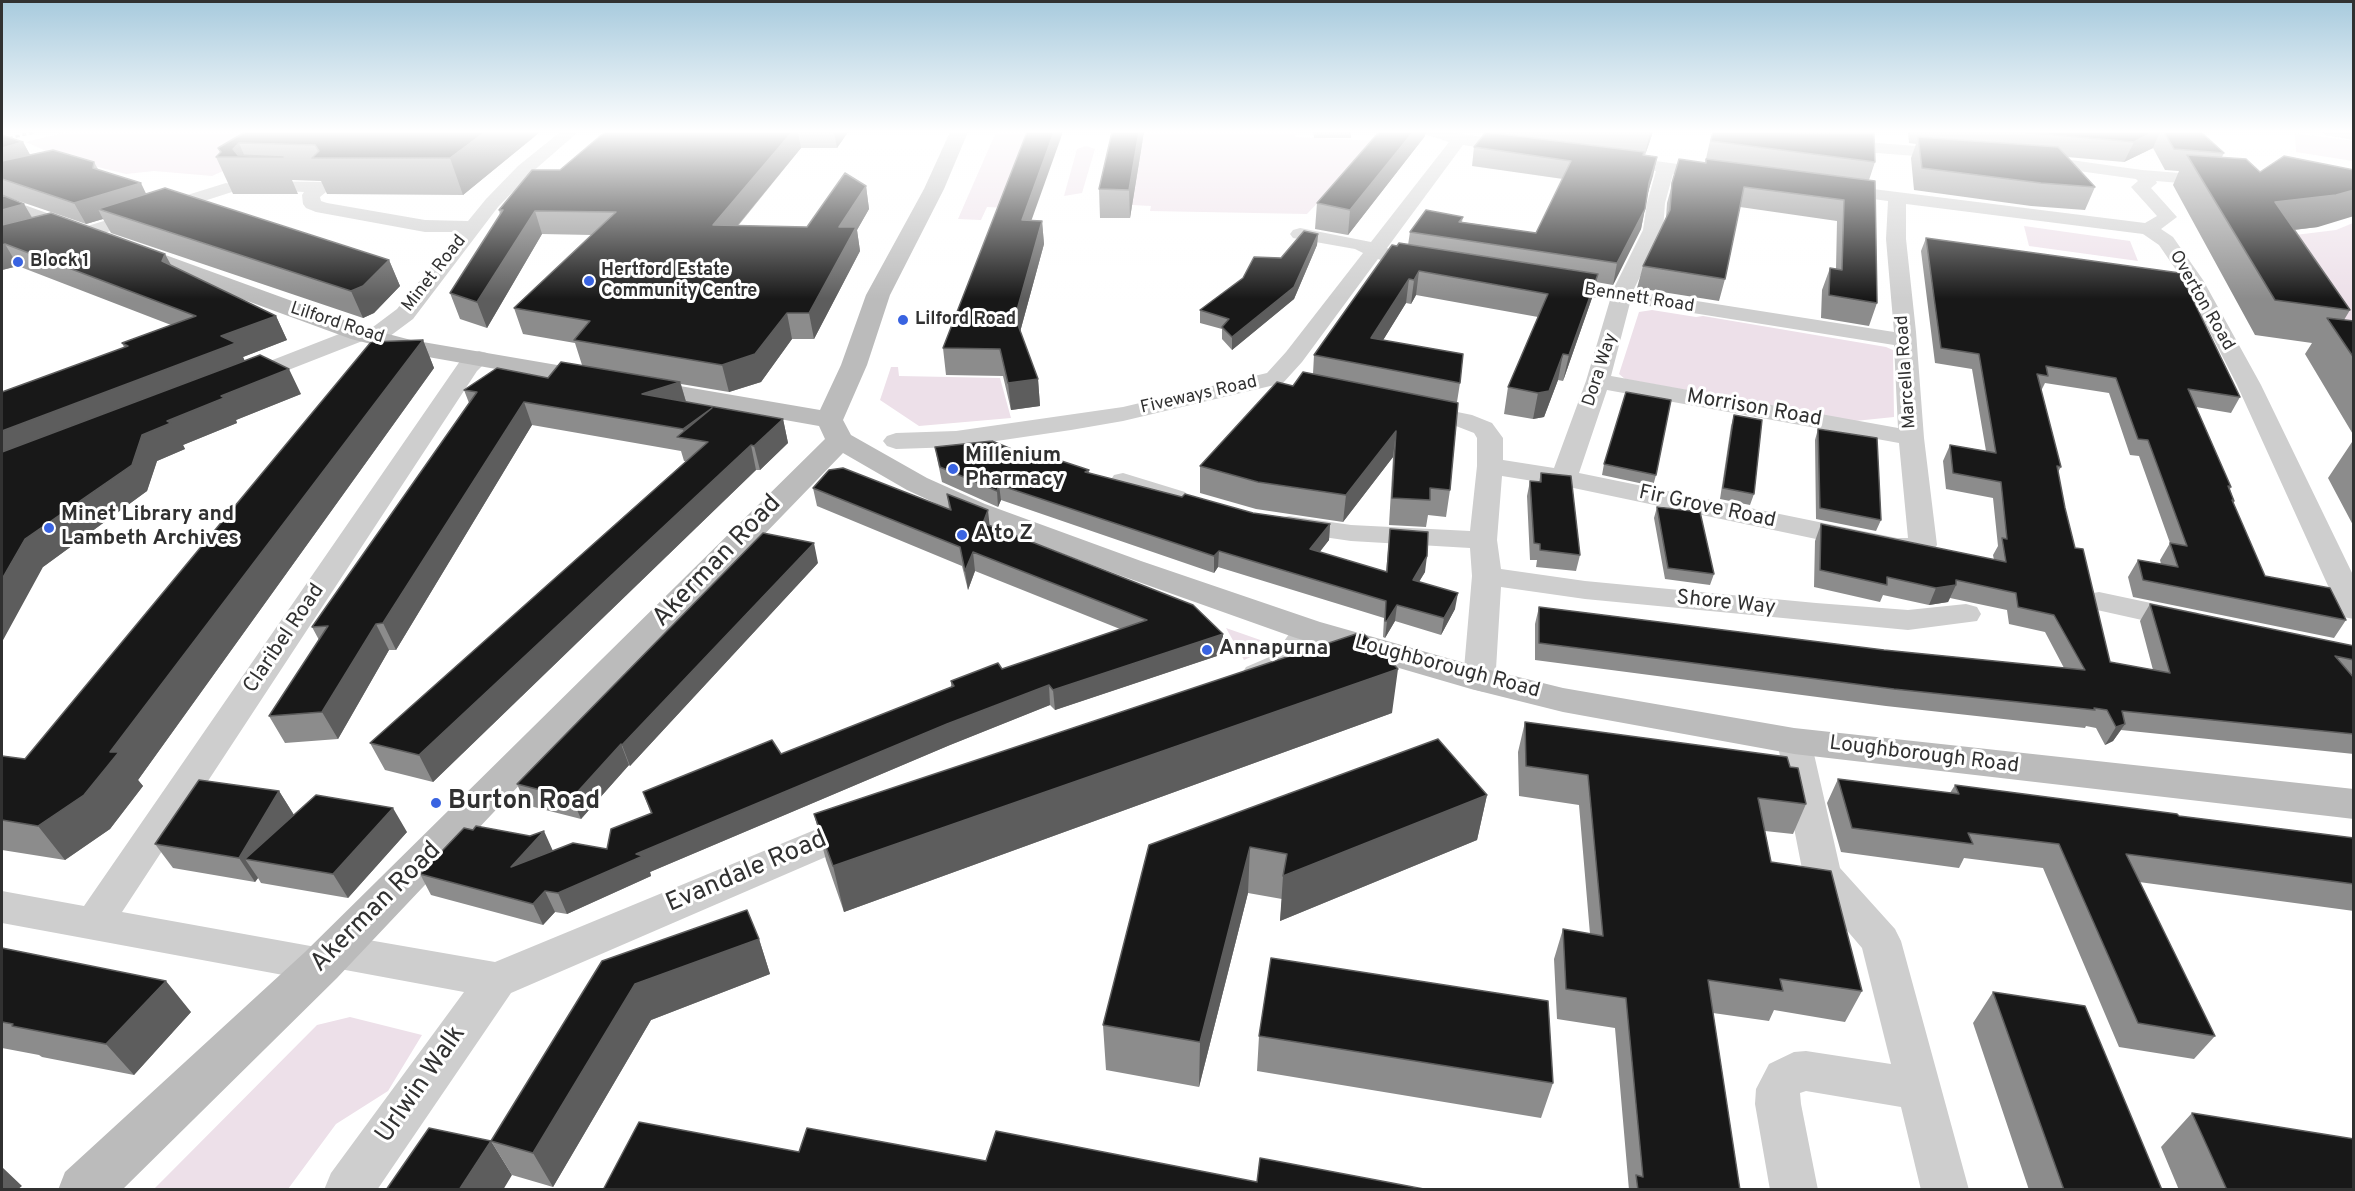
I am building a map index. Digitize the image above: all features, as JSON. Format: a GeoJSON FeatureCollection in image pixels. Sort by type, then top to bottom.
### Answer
{"type":"FeatureCollection","features":[{"type":"Feature","properties":{"kind":"street"},"geometry":{"type":"LineString","coordinates":[[36,234],[74,230],[226,188]]}},
{"type":"Feature","properties":{"kind":"street"},"geometry":{"type":"LineString","coordinates":[[322,188],[311,195],[312,204],[323,208],[425,226],[471,227]]}},
{"type":"Feature","properties":{"kind":"street","name":"Minet Road"},"geometry":{"type":"LineString","coordinates":[[216,390],[367,335],[405,314],[471,227],[508,188]]}},
{"type":"Feature","properties":{"kind":"street"},"geometry":{"type":"LineString","coordinates":[[834,430],[878,295],[935,188]]}},
{"type":"Feature","properties":{"kind":"street","name":"Fiveways Road"},"geometry":{"type":"LineString","coordinates":[[896,441],[956,439],[1060,425],[1286,382],[1294,357],[1423,188]]}},
{"type":"Feature","properties":{"kind":"street","name":"Dora Way"},"geometry":{"type":"LineString","coordinates":[[1564,478],[1598,381],[1624,296],[1625,284],[1653,230],[1660,188]]}},
{"type":"Feature","properties":{"kind":"street"},"geometry":{"type":"LineString","coordinates":[[1819,188],[2148,229],[2168,217],[2141,188]]}},
{"type":"Feature","properties":{"kind":"street","name":"Marcella Road"},"geometry":{"type":"LineString","coordinates":[[1897,198],[1907,241],[1905,340],[1911,438],[1923,545]]}},
{"type":"Feature","properties":{"kind":"street","name":"Lilford Road"},"geometry":{"type":"LineString","coordinates":[[2,203],[367,335],[834,430]]}},
{"type":"Feature","properties":{"kind":"street","name":"Overton Road"},"geometry":{"type":"LineString","coordinates":[[2148,229],[2166,241],[2182,279],[2249,385],[2354,610]]}},
{"type":"Feature","properties":{"kind":"street"},"geometry":{"type":"LineString","coordinates":[[1300,234],[1360,244],[1394,258],[1417,262]]}},
{"type":"Feature","properties":{"kind":"street","name":"Bennett Road"},"geometry":{"type":"LineString","coordinates":[[1532,281],[1905,340]]}},
{"type":"Feature","properties":{"kind":"street","name":"Claribel Road"},"geometry":{"type":"LineString","coordinates":[[94,923],[468,366],[478,358]]}},
{"type":"Feature","properties":{"kind":"street","name":"Morrison Road"},"geometry":{"type":"LineString","coordinates":[[1598,381],[1911,438]]}},
{"type":"Feature","properties":{"kind":"street"},"geometry":{"type":"LineString","coordinates":[[1397,407],[1463,420],[1483,429],[1490,438],[1490,466],[1483,540],[1487,576],[1480,669],[1484,681]]}},
{"type":"Feature","properties":{"kind":"street","name":"Loughborough Road"},"geometry":{"type":"LineString","coordinates":[[834,430],[917,484],[974,510],[1130,568],[1308,630],[1484,681],[1563,700],[1794,741],[2354,804]]}},
{"type":"Feature","properties":{"kind":"street","name":"Akerman Road"},"geometry":{"type":"LineString","coordinates":[[84,1190],[328,958],[548,732],[564,719],[834,430]]}},
{"type":"Feature","properties":{"kind":"street","name":"Fir Grove Road"},"geometry":{"type":"LineString","coordinates":[[1490,466],[1564,478],[1897,547],[1923,545]]}},
{"type":"Feature","properties":{"kind":"street"},"geometry":{"type":"LineString","coordinates":[[1123,482],[1199,504]]}},
{"type":"Feature","properties":{"kind":"street"},"geometry":{"type":"LineString","coordinates":[[1264,520],[1351,533],[1483,540]]}},
{"type":"Feature","properties":{"kind":"street","name":"Shore Way"},"geometry":{"type":"LineString","coordinates":[[1487,576],[1585,590],[1816,613],[1908,620],[1948,614],[1966,614]]}},
{"type":"Feature","properties":{"kind":"street"},"geometry":{"type":"LineString","coordinates":[[2099,601],[2215,625]]}},
{"type":"Feature","properties":{"kind":"street"},"geometry":{"type":"LineString","coordinates":[[1226,685],[1270,670],[1285,662],[1308,630]]}},
{"type":"Feature","properties":{"kind":"street"},"geometry":{"type":"LineString","coordinates":[[1794,741],[1822,874],[1881,941],[1945,1190]]}},
{"type":"Feature","properties":{"kind":"street","name":"Evandale Road"},"geometry":{"type":"LineString","coordinates":[[496,980],[890,814]]}},
{"type":"Feature","properties":{"kind":"street"},"geometry":{"type":"LineString","coordinates":[[2,907],[328,958],[496,980]]}},
{"type":"Feature","properties":{"kind":"street","name":"Urlwin Walk"},"geometry":{"type":"LineString","coordinates":[[348,1190],[496,980]]}},
{"type":"Feature","properties":{"kind":"street"},"geometry":{"type":"LineString","coordinates":[[1794,1190],[1778,1104],[1778,1089],[1785,1078],[1794,1072],[1806,1071],[1918,1089]]}},
{"type":"Feature","properties":{"kind":"shaded area"},"geometry":{"type":"Polygon","coordinates":[[[972,188],[1015,188],[1007,208],[987,207],[981,220],[958,219],[972,188]]]}},
{"type":"Feature","properties":{"kind":"shaded area"},"geometry":{"type":"Polygon","coordinates":[[[1066,188],[1084,188],[1082,193],[1064,196],[1066,188]]]}},
{"type":"Feature","properties":{"kind":"shaded area"},"geometry":{"type":"Polygon","coordinates":[[[1135,188],[1332,188],[1307,214],[1150,211],[1151,206],[1132,205],[1135,188]]]}},
{"type":"Feature","properties":{"kind":"shaded area"},"geometry":{"type":"Polygon","coordinates":[[[2353,223],[2353,347],[2295,235],[2336,230],[2353,223]]]}},
{"type":"Feature","properties":{"kind":"shaded area"},"geometry":{"type":"Polygon","coordinates":[[[2024,226],[2130,241],[2138,261],[2029,246],[2024,226]]]}},
{"type":"Feature","properties":{"kind":"shaded area"},"geometry":{"type":"Polygon","coordinates":[[[1652,310],[1696,317],[1703,316],[1893,350],[1894,417],[1855,421],[1625,379],[1619,374],[1639,312],[1652,310]]]}},
{"type":"Feature","properties":{"kind":"shaded area"},"geometry":{"type":"Polygon","coordinates":[[[891,367],[898,367],[899,376],[1000,378],[1011,418],[919,426],[880,400],[891,367]]]}},
{"type":"Feature","properties":{"kind":"shaded area"},"geometry":{"type":"Polygon","coordinates":[[[1226,628],[1266,642],[1262,652],[1244,660],[1226,628]]]}},
{"type":"Feature","properties":{"kind":"shaded area"},"geometry":{"type":"Polygon","coordinates":[[[350,1017],[422,1035],[388,1091],[336,1124],[288,1189],[154,1189],[317,1025],[350,1017]]]}},
{"type":"Feature","properties":{"kind":"building"},"geometry":{"type":"Polygon","coordinates":[[[28,188],[126,188],[74,203],[28,188]]]}},
{"type":"Feature","properties":{"kind":"building"},"geometry":{"type":"Polygon","coordinates":[[[165,188],[389,260],[363,286],[351,291],[98,209],[165,188]]]}},
{"type":"Feature","properties":{"kind":"building"},"geometry":{"type":"Polygon","coordinates":[[[517,188],[745,188],[713,225],[807,227],[835,188],[865,188],[839,227],[856,227],[809,313],[787,313],[755,354],[722,365],[574,340],[590,321],[514,308],[616,212],[535,211],[477,302],[450,293],[503,210],[499,210],[517,188]]]}},
{"type":"Feature","properties":{"kind":"building"},"geometry":{"type":"Polygon","coordinates":[[[1005,188],[1034,188],[1022,220],[1042,221],[1015,317],[1038,379],[1008,383],[1000,349],[943,348],[1005,188]]]}},
{"type":"Feature","properties":{"kind":"building"},"geometry":{"type":"Polygon","coordinates":[[[1099,188],[1129,188],[1129,190],[1099,188]]]}},
{"type":"Feature","properties":{"kind":"building"},"geometry":{"type":"Polygon","coordinates":[[[1330,188],[1368,188],[1350,210],[1317,203],[1330,188]]]}},
{"type":"Feature","properties":{"kind":"building"},"geometry":{"type":"Polygon","coordinates":[[[1558,188],[1648,188],[1645,209],[1617,263],[1410,232],[1426,210],[1463,217],[1459,222],[1536,233],[1558,188]]]}},
{"type":"Feature","properties":{"kind":"building"},"geometry":{"type":"Polygon","coordinates":[[[1672,188],[1744,188],[1725,279],[1643,266],[1670,210],[1672,188]]]}},
{"type":"Feature","properties":{"kind":"building"},"geometry":{"type":"Polygon","coordinates":[[[1748,188],[1875,188],[1877,303],[1829,295],[1830,268],[1842,270],[1844,200],[1748,188]]]}},
{"type":"Feature","properties":{"kind":"building"},"geometry":{"type":"Polygon","coordinates":[[[2207,188],[2354,188],[2354,190],[2336,195],[2275,202],[2350,310],[2275,300],[2207,188]]]}},
{"type":"Feature","properties":{"kind":"building"},"geometry":{"type":"Polygon","coordinates":[[[2,195],[24,204],[2,210],[2,195]]]}},
{"type":"Feature","properties":{"kind":"building"},"geometry":{"type":"Polygon","coordinates":[[[51,213],[165,254],[162,261],[276,316],[221,336],[236,343],[2,431],[2,392],[128,346],[122,343],[196,316],[5,244],[2,245],[2,225],[51,213]]]}},
{"type":"Feature","properties":{"kind":"building"},"geometry":{"type":"Polygon","coordinates":[[[1304,231],[1318,234],[1294,287],[1232,337],[1222,327],[1229,319],[1200,310],[1243,278],[1254,257],[1281,258],[1304,231]]]}},
{"type":"Feature","properties":{"kind":"building"},"geometry":{"type":"Polygon","coordinates":[[[1926,238],[2180,273],[2240,397],[2188,389],[2231,487],[2228,486],[2234,501],[2232,500],[2265,576],[2330,588],[2346,620],[2143,580],[2138,560],[2178,567],[2170,543],[2187,546],[2148,440],[2138,439],[2116,378],[2046,366],[2048,376],[2037,374],[2061,467],[2057,466],[2065,508],[2075,548],[2083,549],[2110,662],[2170,673],[2150,604],[2354,646],[2354,660],[2335,656],[2354,678],[2354,734],[2122,711],[2125,724],[2116,727],[2107,710],[2094,708],[2095,710],[1894,689],[1539,643],[1539,607],[1884,650],[2085,670],[2054,615],[2018,607],[2016,593],[1956,580],[1956,585],[1936,588],[1887,577],[1887,585],[1820,570],[1821,524],[2006,562],[2002,538],[2007,539],[2001,482],[1953,473],[1950,445],[1996,453],[1979,354],[1941,348],[1926,238]]]}},
{"type":"Feature","properties":{"kind":"building"},"geometry":{"type":"Polygon","coordinates":[[[1399,243],[1598,274],[1569,355],[1563,354],[1549,391],[1538,393],[1508,387],[1548,294],[1419,271],[1414,280],[1409,279],[1371,338],[1463,354],[1460,383],[1314,355],[1392,245],[1397,246],[1399,243]]]}},
{"type":"Feature","properties":{"kind":"building"},"geometry":{"type":"Polygon","coordinates":[[[2327,318],[2354,321],[2354,358],[2327,318]]]}},
{"type":"Feature","properties":{"kind":"building"},"geometry":{"type":"Polygon","coordinates":[[[423,340],[110,752],[119,752],[84,795],[38,826],[2,820],[2,756],[25,759],[371,342],[423,340]]]}},
{"type":"Feature","properties":{"kind":"building"},"geometry":{"type":"Polygon","coordinates":[[[260,355],[289,369],[221,396],[224,398],[167,421],[171,423],[142,435],[132,465],[25,539],[2,579],[2,452],[260,355]]]}},
{"type":"Feature","properties":{"kind":"building"},"geometry":{"type":"Polygon","coordinates":[[[561,362],[680,382],[642,394],[783,419],[754,446],[751,445],[419,755],[370,743],[708,442],[677,437],[712,408],[683,429],[524,402],[383,623],[376,624],[322,712],[269,716],[328,626],[312,627],[477,392],[464,390],[497,368],[548,378],[561,362]]]}},
{"type":"Feature","properties":{"kind":"building"},"geometry":{"type":"Polygon","coordinates":[[[1303,372],[1458,403],[1450,490],[1430,488],[1430,500],[1392,498],[1396,431],[1346,495],[1258,482],[1200,466],[1277,382],[1293,386],[1303,372]]]}},
{"type":"Feature","properties":{"kind":"building"},"geometry":{"type":"Polygon","coordinates":[[[1626,392],[1671,400],[1656,475],[1604,464],[1626,392]]]}},
{"type":"Feature","properties":{"kind":"building"},"geometry":{"type":"Polygon","coordinates":[[[1734,415],[1762,420],[1754,494],[1723,488],[1734,415]]]}},
{"type":"Feature","properties":{"kind":"building"},"geometry":{"type":"Polygon","coordinates":[[[1818,429],[1877,438],[1881,520],[1820,508],[1818,429]]]}},
{"type":"Feature","properties":{"kind":"building"},"geometry":{"type":"Polygon","coordinates":[[[992,441],[1026,455],[1031,451],[1089,470],[1085,472],[1182,497],[1185,494],[1253,513],[1330,524],[1310,549],[1387,572],[1390,529],[1428,532],[1427,556],[1413,580],[1458,593],[1444,618],[1397,605],[1385,621],[1386,601],[1219,551],[1214,556],[999,485],[997,491],[940,467],[935,447],[992,441]]]}},
{"type":"Feature","properties":{"kind":"building"},"geometry":{"type":"Polygon","coordinates":[[[843,468],[951,510],[947,494],[988,510],[983,523],[1193,605],[1223,634],[1053,690],[1049,685],[947,724],[636,854],[643,856],[558,893],[545,891],[533,904],[420,874],[464,828],[473,830],[476,826],[530,836],[544,831],[511,867],[573,843],[607,849],[611,829],[652,813],[643,792],[772,740],[781,754],[954,686],[951,681],[998,663],[1002,669],[1147,620],[973,552],[965,571],[960,547],[813,488],[829,470],[843,468]]]}},
{"type":"Feature","properties":{"kind":"building"},"geometry":{"type":"Polygon","coordinates":[[[1541,473],[1571,476],[1580,555],[1540,550],[1540,544],[1534,543],[1530,481],[1541,482],[1541,473]]]}},
{"type":"Feature","properties":{"kind":"building"},"geometry":{"type":"Polygon","coordinates":[[[1657,507],[1700,512],[1714,574],[1668,568],[1657,507]]]}},
{"type":"Feature","properties":{"kind":"building"},"geometry":{"type":"Polygon","coordinates":[[[763,533],[814,543],[572,798],[517,784],[763,533]]]}},
{"type":"Feature","properties":{"kind":"building"},"geometry":{"type":"Polygon","coordinates":[[[1362,632],[1398,669],[833,866],[814,814],[1362,632]]]}},
{"type":"Feature","properties":{"kind":"building"},"geometry":{"type":"Polygon","coordinates":[[[1525,722],[1787,757],[1790,767],[1798,768],[1806,804],[1758,798],[1771,862],[1831,871],[1862,991],[1780,979],[1783,991],[1708,980],[1740,1190],[1638,1190],[1636,1175],[1643,1177],[1626,998],[1566,989],[1563,929],[1603,936],[1588,775],[1526,766],[1525,722]]]}},
{"type":"Feature","properties":{"kind":"building"},"geometry":{"type":"Polygon","coordinates":[[[1438,739],[1487,795],[1283,876],[1287,854],[1250,847],[1200,1042],[1103,1025],[1149,845],[1438,739]]]}},
{"type":"Feature","properties":{"kind":"building"},"geometry":{"type":"Polygon","coordinates":[[[1838,779],[1959,794],[1955,785],[2354,838],[2354,884],[2126,854],[2215,1036],[2138,1023],[2059,844],[1968,833],[1973,844],[1852,828],[1838,779]]]}},
{"type":"Feature","properties":{"kind":"building"},"geometry":{"type":"Polygon","coordinates":[[[199,780],[279,791],[239,858],[155,844],[199,780]]]}},
{"type":"Feature","properties":{"kind":"building"},"geometry":{"type":"Polygon","coordinates":[[[316,795],[393,808],[333,874],[245,859],[316,795]]]}},
{"type":"Feature","properties":{"kind":"building"},"geometry":{"type":"Polygon","coordinates":[[[747,910],[759,939],[635,984],[533,1153],[491,1141],[602,961],[747,910]]]}},
{"type":"Feature","properties":{"kind":"building"},"geometry":{"type":"Polygon","coordinates":[[[2,948],[166,981],[106,1044],[12,1026],[13,1024],[2,1022],[2,948]]]}},
{"type":"Feature","properties":{"kind":"building"},"geometry":{"type":"Polygon","coordinates":[[[1271,958],[1548,1001],[1553,1083],[1259,1036],[1271,958]]]}},
{"type":"Feature","properties":{"kind":"building"},"geometry":{"type":"Polygon","coordinates":[[[1993,992],[2085,1006],[2162,1190],[2064,1190],[1993,992]]]}},
{"type":"Feature","properties":{"kind":"building"},"geometry":{"type":"Polygon","coordinates":[[[2192,1113],[2354,1139],[2354,1190],[2227,1190],[2192,1113]]]}},
{"type":"Feature","properties":{"kind":"building"},"geometry":{"type":"Polygon","coordinates":[[[639,1122],[799,1152],[807,1128],[986,1161],[996,1131],[1257,1182],[1260,1158],[1429,1190],[603,1190],[639,1122]]]}},
{"type":"Feature","properties":{"kind":"building"},"geometry":{"type":"Polygon","coordinates":[[[429,1128],[491,1141],[459,1190],[386,1190],[429,1128]]]}},
{"type":"Feature","properties":{"kind":"place","name":"Block 1"},"geometry":{"type":"Point","coordinates":[18,262]}},
{"type":"Feature","properties":{"kind":"place","name":"Hertford Estate Community Centre"},"geometry":{"type":"Point","coordinates":[589,281]}},
{"type":"Feature","properties":{"kind":"place","name":"Lilford Road"},"geometry":{"type":"Point","coordinates":[903,320]}},
{"type":"Feature","properties":{"kind":"place","name":"Millenium Pharmacy"},"geometry":{"type":"Point","coordinates":[953,469]}},
{"type":"Feature","properties":{"kind":"place","name":"Minet Library and Lambeth Archives"},"geometry":{"type":"Point","coordinates":[49,528]}},
{"type":"Feature","properties":{"kind":"place","name":"A to Z"},"geometry":{"type":"Point","coordinates":[962,535]}},
{"type":"Feature","properties":{"kind":"place","name":"Annapurna"},"geometry":{"type":"Point","coordinates":[1207,650]}},
{"type":"Feature","properties":{"kind":"place","name":"Burton Road"},"geometry":{"type":"Point","coordinates":[436,803]}}]}
